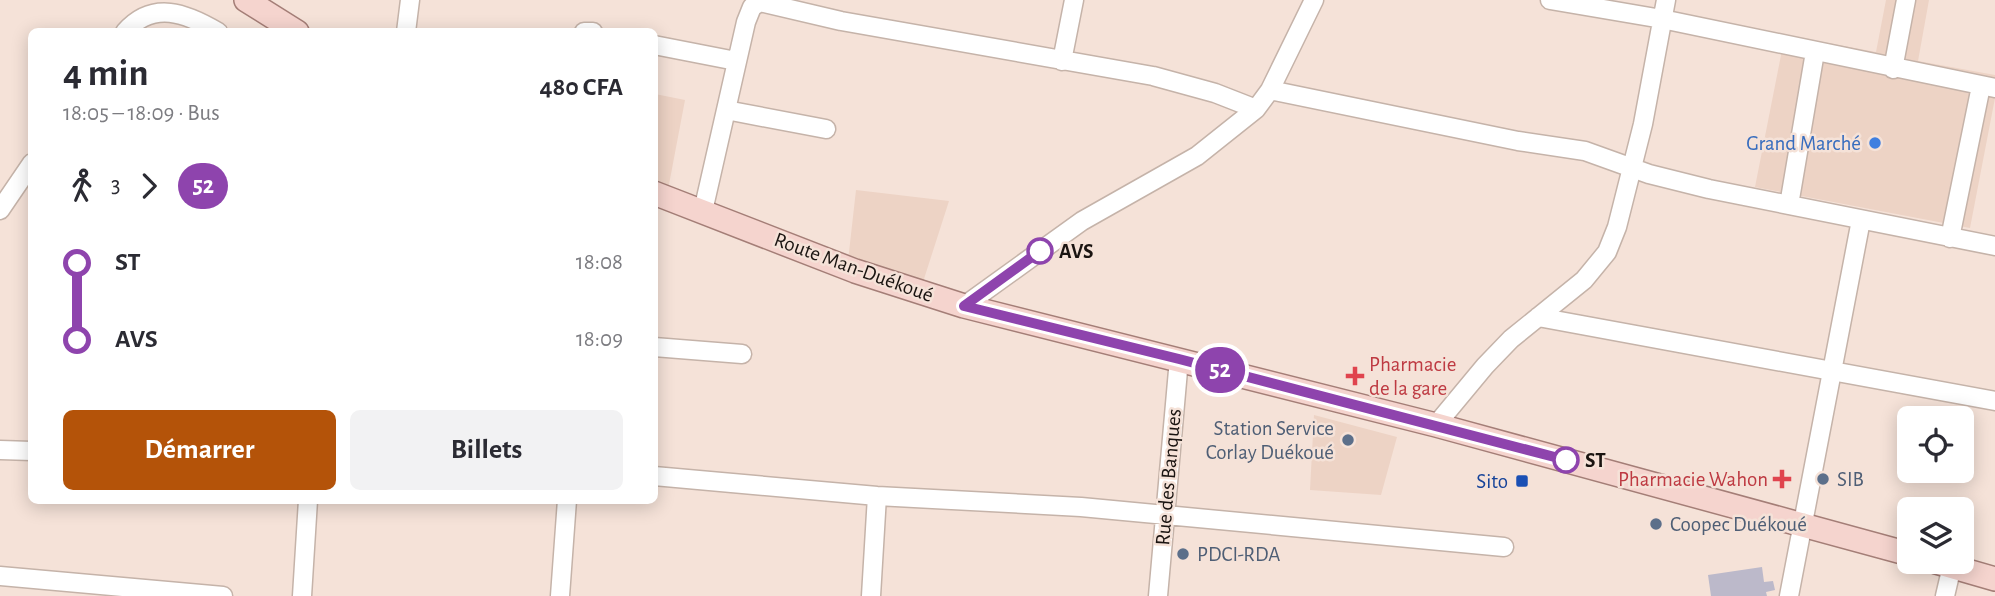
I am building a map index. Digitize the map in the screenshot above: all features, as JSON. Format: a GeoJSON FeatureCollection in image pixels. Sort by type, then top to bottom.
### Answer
{"type":"FeatureCollection","features":[{"type":"Feature","properties":{"kind":"main road"},"geometry":{"type":"LineString","coordinates":[[246,0],[288,28]]}},
{"type":"Feature","properties":{"kind":"main road","name":"Route Man-Duékoué"},"geometry":{"type":"LineString","coordinates":[[658,195],[855,271],[964,306],[1436,425],[1897,551]]}},
{"type":"Feature","properties":{"kind":"main road"},"geometry":{"type":"LineString","coordinates":[[1974,573],[1995,579]]}},
{"type":"Feature","properties":{"kind":"street"},"geometry":{"type":"LineString","coordinates":[[406,28],[410,0]]}},
{"type":"Feature","properties":{"kind":"street"},"geometry":{"type":"LineString","coordinates":[[1062,61],[1074,0]]}},
{"type":"Feature","properties":{"kind":"street"},"geometry":{"type":"LineString","coordinates":[[964,306],[1082,221],[1197,156],[1256,109],[1269,90],[1314,0]]}},
{"type":"Feature","properties":{"kind":"street"},"geometry":{"type":"LineString","coordinates":[[1550,0],[1662,19],[1988,87],[1950,238]]}},
{"type":"Feature","properties":{"kind":"street"},"geometry":{"type":"LineString","coordinates":[[1436,425],[1485,366],[1538,317],[1584,280],[1607,252],[1617,227],[1643,124],[1666,0]]}},
{"type":"Feature","properties":{"kind":"street"},"geometry":{"type":"LineString","coordinates":[[1893,69],[1906,0]]}},
{"type":"Feature","properties":{"kind":"street"},"geometry":{"type":"LineString","coordinates":[[703,211],[749,12],[760,2],[841,21],[1189,85],[1256,109]]}},
{"type":"Feature","properties":{"kind":"street"},"geometry":{"type":"LineString","coordinates":[[130,28],[145,15],[173,9],[191,15],[212,28]]}},
{"type":"Feature","properties":{"kind":"street"},"geometry":{"type":"LineString","coordinates":[[658,46],[736,61]]}},
{"type":"Feature","properties":{"kind":"street"},"geometry":{"type":"LineString","coordinates":[[1789,205],[1815,52]]}},
{"type":"Feature","properties":{"kind":"street"},"geometry":{"type":"LineString","coordinates":[[1269,90],[1518,141],[1585,151],[1709,189],[1995,246]]}},
{"type":"Feature","properties":{"kind":"street"},"geometry":{"type":"LineString","coordinates":[[726,110],[826,129]]}},
{"type":"Feature","properties":{"kind":"street"},"geometry":{"type":"LineString","coordinates":[[0,210],[28,169]]}},
{"type":"Feature","properties":{"kind":"street"},"geometry":{"type":"LineString","coordinates":[[1788,596],[1861,220]]}},
{"type":"Feature","properties":{"kind":"street"},"geometry":{"type":"LineString","coordinates":[[1538,317],[1995,401]]}},
{"type":"Feature","properties":{"kind":"street"},"geometry":{"type":"LineString","coordinates":[[658,347],[742,354]]}},
{"type":"Feature","properties":{"kind":"street","name":"Rue des Banques"},"geometry":{"type":"LineString","coordinates":[[1158,596],[1179,359]]}},
{"type":"Feature","properties":{"kind":"street"},"geometry":{"type":"LineString","coordinates":[[0,450],[28,451]]}},
{"type":"Feature","properties":{"kind":"street"},"geometry":{"type":"LineString","coordinates":[[658,476],[877,496],[1026,503],[1504,547]]}},
{"type":"Feature","properties":{"kind":"street"},"geometry":{"type":"LineString","coordinates":[[871,596],[877,496]]}},
{"type":"Feature","properties":{"kind":"street"},"geometry":{"type":"LineString","coordinates":[[302,596],[308,504]]}},
{"type":"Feature","properties":{"kind":"street"},"geometry":{"type":"LineString","coordinates":[[560,596],[567,504]]}},
{"type":"Feature","properties":{"kind":"street"},"geometry":{"type":"LineString","coordinates":[[1944,574],[1945,596]]}},
{"type":"Feature","properties":{"kind":"street"},"geometry":{"type":"LineString","coordinates":[[0,576],[223,596]]}},
{"type":"Feature","properties":{"kind":"shaded area","name":"Grand Marché"},"geometry":{"type":"Polygon","coordinates":[[[1886,0],[1929,0],[1918,61],[1995,75],[1995,98],[1970,228],[1755,187],[1785,35],[1876,52],[1886,0]]]}},
{"type":"Feature","properties":{"kind":"shaded area"},"geometry":{"type":"Polygon","coordinates":[[[658,95],[685,100],[667,195],[658,191],[658,95]]]}},
{"type":"Feature","properties":{"kind":"shaded area"},"geometry":{"type":"Polygon","coordinates":[[[856,190],[949,201],[923,282],[848,261],[856,190]]]}},
{"type":"Feature","properties":{"kind":"shaded area"},"geometry":{"type":"Polygon","coordinates":[[[1314,415],[1397,437],[1381,495],[1310,490],[1314,415]]]}},
{"type":"Feature","properties":{"kind":"building"},"geometry":{"type":"Polygon","coordinates":[[[1762,567],[1764,582],[1773,581],[1775,590],[1766,592],[1767,596],[1711,596],[1708,575],[1762,567]]]}},
{"type":"Feature","properties":{"kind":"bus line","name":"52"},"geometry":{"type":"LineString","coordinates":[[1040,251],[964,306],[1566,460]]}},
{"type":"Feature","properties":{"kind":"place","name":"Grand Marché"},"geometry":{"type":"Point","coordinates":[1875,143]}},
{"type":"Feature","properties":{"kind":"place","name":"AVS"},"geometry":{"type":"Point","coordinates":[1040,251]}},
{"type":"Feature","properties":{"kind":"place","name":"Pharmacie de la gare"},"geometry":{"type":"Point","coordinates":[1355,376]}},
{"type":"Feature","properties":{"kind":"place","name":"Station Service Corlay Duékoué"},"geometry":{"type":"Point","coordinates":[1348,440]}},
{"type":"Feature","properties":{"kind":"place","name":"ST"},"geometry":{"type":"Point","coordinates":[1566,460]}},
{"type":"Feature","properties":{"kind":"place","name":"Pharmacie Wahon"},"geometry":{"type":"Point","coordinates":[1782,479]}},
{"type":"Feature","properties":{"kind":"place","name":"SIB"},"geometry":{"type":"Point","coordinates":[1823,479]}},
{"type":"Feature","properties":{"kind":"place","name":"Sito"},"geometry":{"type":"Point","coordinates":[1522,481]}},
{"type":"Feature","properties":{"kind":"place","name":"Coopec Duékoué"},"geometry":{"type":"Point","coordinates":[1656,524]}},
{"type":"Feature","properties":{"kind":"place","name":"PDCI-RDA"},"geometry":{"type":"Point","coordinates":[1183,554]}}]}
